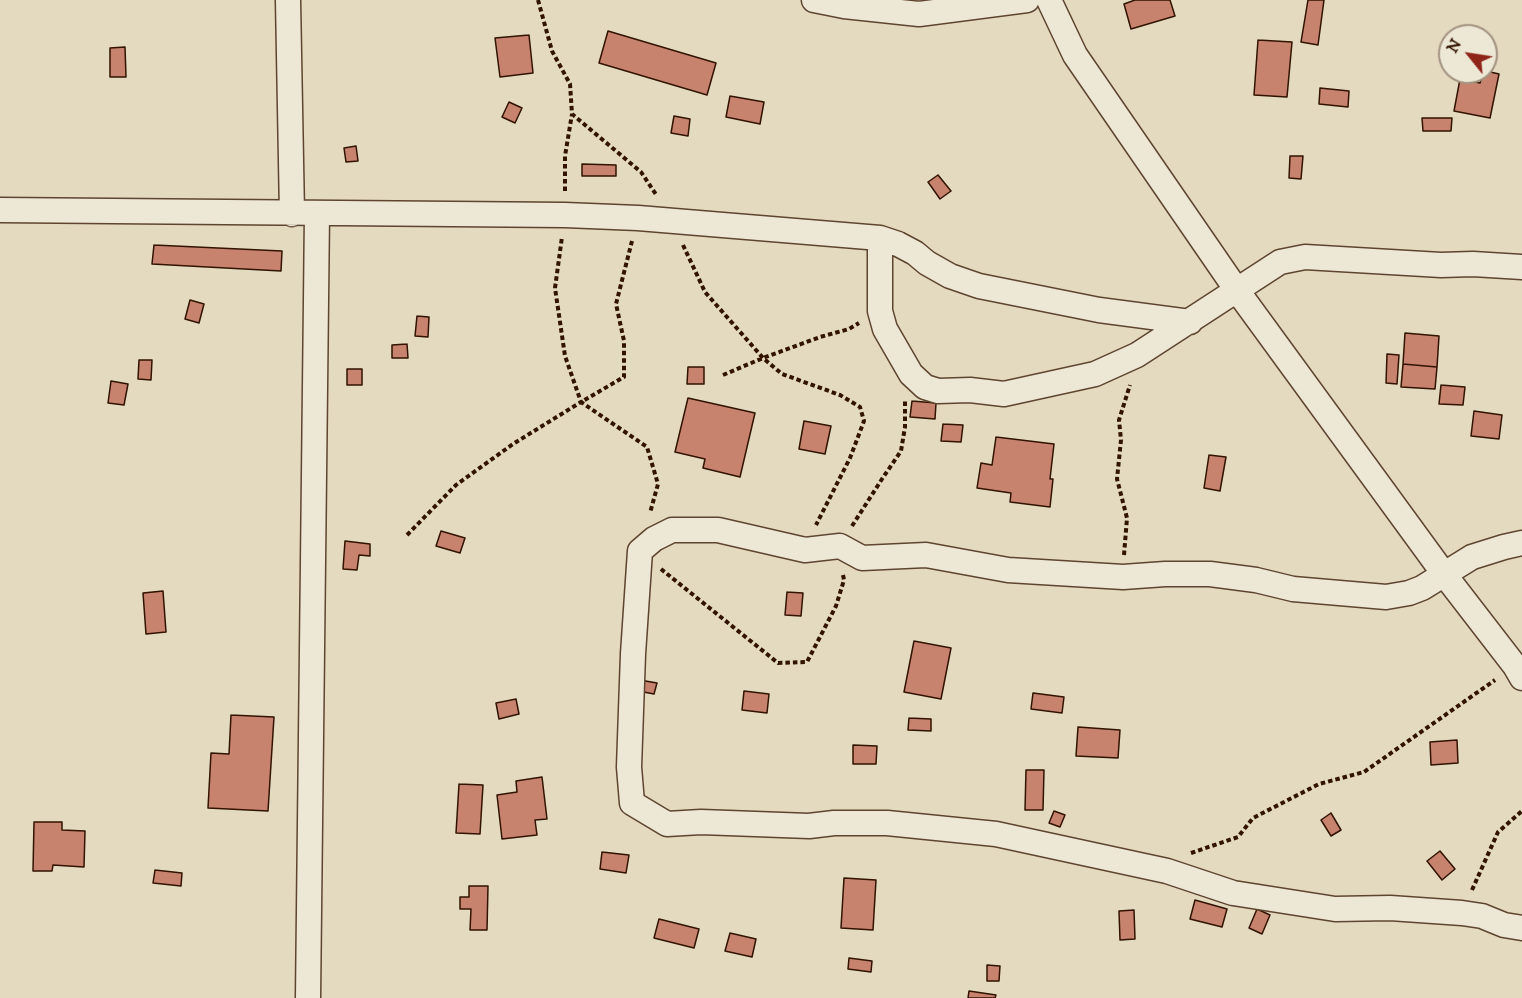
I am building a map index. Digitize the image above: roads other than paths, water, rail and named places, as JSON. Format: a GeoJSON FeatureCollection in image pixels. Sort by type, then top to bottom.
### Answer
{"type":"FeatureCollection","features":[{"type":"Feature","properties":{"kind":"street"},"geometry":{"type":"LineString","coordinates":[[288,0],[292,214]]}},
{"type":"Feature","properties":{"kind":"street"},"geometry":{"type":"LineString","coordinates":[[814,0],[844,6],[919,14],[1027,0]]}},
{"type":"Feature","properties":{"kind":"street"},"geometry":{"type":"LineString","coordinates":[[1048,0],[1075,55],[1236,289],[1444,574],[1519,672]]}},
{"type":"Feature","properties":{"kind":"street"},"geometry":{"type":"LineString","coordinates":[[0,210],[565,215],[638,218],[880,238],[915,253],[950,276],[979,286],[1099,310],[1190,322]]}},
{"type":"Feature","properties":{"kind":"street"},"geometry":{"type":"LineString","coordinates":[[308,998],[317,213]]}},
{"type":"Feature","properties":{"kind":"street"},"geometry":{"type":"LineString","coordinates":[[880,238],[880,311],[885,330],[911,374],[925,387],[953,392],[970,390],[1004,394],[1095,374],[1137,355],[1280,262],[1305,257],[1522,267]]}},
{"type":"Feature","properties":{"kind":"street"},"geometry":{"type":"LineString","coordinates":[[1522,543],[1472,557],[1422,588],[1386,597],[1293,589],[1256,580],[1210,574],[1123,577],[1008,570],[926,555],[862,558],[840,546],[804,550],[718,530],[672,530],[654,539],[640,551],[629,767],[632,803],[667,824],[701,822],[810,826],[834,823],[886,823],[996,834],[1167,871],[1233,893],[1335,909],[1390,908],[1462,913],[1482,916],[1504,925],[1522,928]]}}]}
